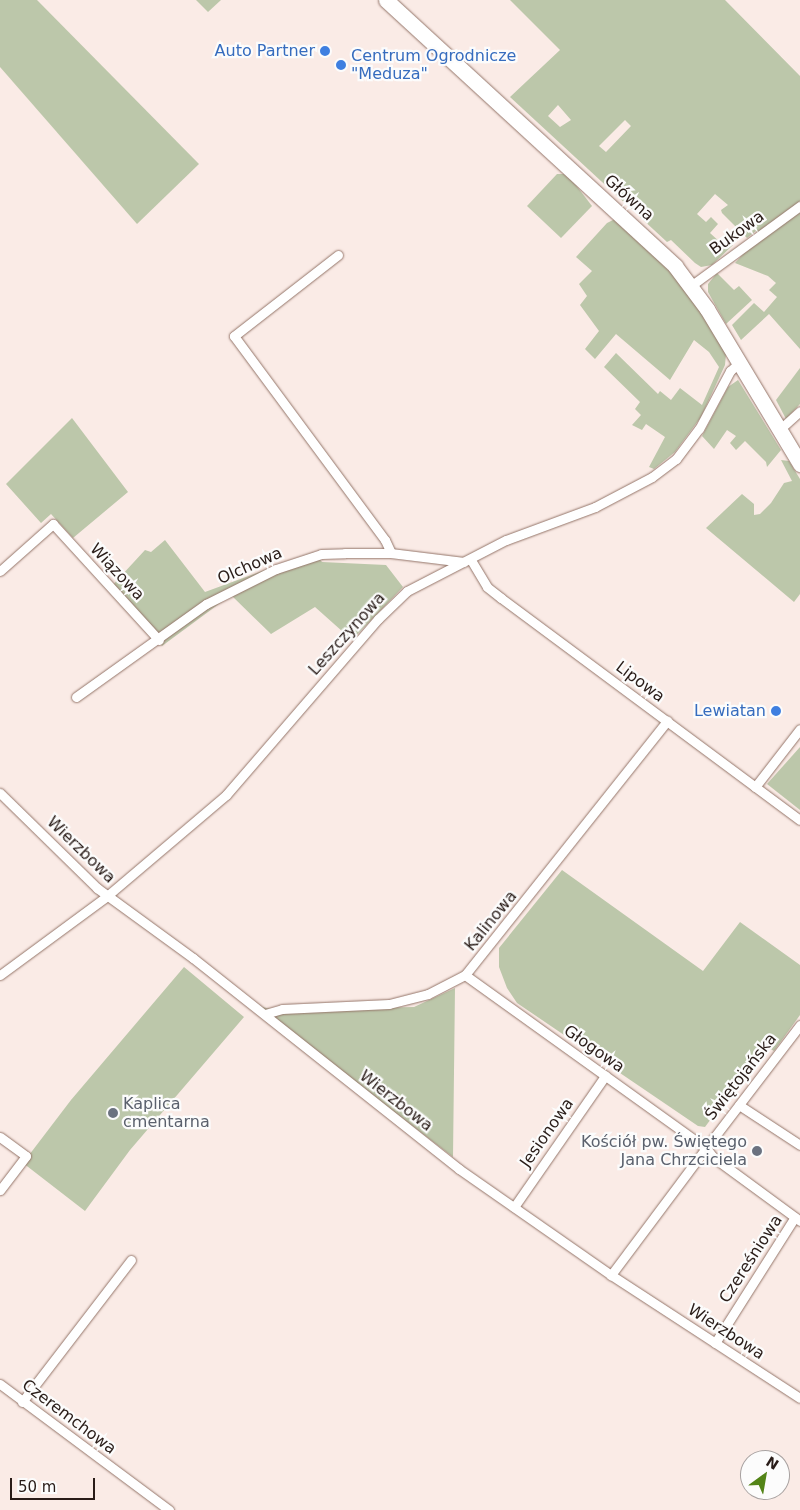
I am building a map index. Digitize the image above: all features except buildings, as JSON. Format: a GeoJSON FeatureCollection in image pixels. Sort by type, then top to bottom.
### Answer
{"type":"FeatureCollection","features":[{"type":"Feature","properties":{"kind":"main road","name":"Główna"},"geometry":{"type":"LineString","coordinates":[[386,0],[643,234],[692,285],[800,464]]}},
{"type":"Feature","properties":{"kind":"street","name":"Bukowa"},"geometry":{"type":"LineString","coordinates":[[692,285],[800,206]]}},
{"type":"Feature","properties":{"kind":"street"},"geometry":{"type":"LineString","coordinates":[[338,255],[234,336],[385,540],[391,554]]}},
{"type":"Feature","properties":{"kind":"street","name":"Leszczynowa"},"geometry":{"type":"LineString","coordinates":[[0,975],[108,896],[226,795],[378,619],[407,592],[531,530],[595,506],[652,477],[676,459],[699,429],[730,371],[740,362]]}},
{"type":"Feature","properties":{"kind":"street"},"geometry":{"type":"LineString","coordinates":[[779,430],[800,411]]}},
{"type":"Feature","properties":{"kind":"street","name":"Wiązowa"},"geometry":{"type":"LineString","coordinates":[[0,571],[53,524],[159,640]]}},
{"type":"Feature","properties":{"kind":"street","name":"Olchowa"},"geometry":{"type":"LineString","coordinates":[[76,697],[159,640],[206,604],[276,569],[321,554],[391,554],[468,561]]}},
{"type":"Feature","properties":{"kind":"street","name":"Lipowa"},"geometry":{"type":"LineString","coordinates":[[468,561],[487,587],[800,820]]}},
{"type":"Feature","properties":{"kind":"street","name":"Kalinowa"},"geometry":{"type":"LineString","coordinates":[[265,1014],[282,1009],[389,1004],[428,994],[465,975],[667,721]]}},
{"type":"Feature","properties":{"kind":"street"},"geometry":{"type":"LineString","coordinates":[[755,786],[800,729]]}},
{"type":"Feature","properties":{"kind":"street","name":"Wierzbowa"},"geometry":{"type":"LineString","coordinates":[[0,793],[108,896],[265,1014],[459,1169],[611,1275],[800,1398]]}},
{"type":"Feature","properties":{"kind":"street","name":"Głogowa"},"geometry":{"type":"LineString","coordinates":[[465,975],[706,1148],[713,1158],[798,1219]]}},
{"type":"Feature","properties":{"kind":"street","name":"Świętojańska"},"geometry":{"type":"LineString","coordinates":[[706,1148],[800,1025]]}},
{"type":"Feature","properties":{"kind":"street","name":"Jesionowa"},"geometry":{"type":"LineString","coordinates":[[514,1207],[605,1076]]}},
{"type":"Feature","properties":{"kind":"street"},"geometry":{"type":"LineString","coordinates":[[739,1105],[800,1146]]}},
{"type":"Feature","properties":{"kind":"street"},"geometry":{"type":"LineString","coordinates":[[0,1137],[26,1156],[0,1190]]}},
{"type":"Feature","properties":{"kind":"street"},"geometry":{"type":"LineString","coordinates":[[611,1275],[706,1148]]}},
{"type":"Feature","properties":{"kind":"street","name":"Czereśniowa"},"geometry":{"type":"LineString","coordinates":[[715,1343],[798,1219]]}},
{"type":"Feature","properties":{"kind":"street"},"geometry":{"type":"LineString","coordinates":[[22,1402],[131,1260]]}},
{"type":"Feature","properties":{"kind":"street","name":"Czeremchowa"},"geometry":{"type":"LineString","coordinates":[[0,1384],[169,1510]]}},
{"type":"Feature","properties":{"kind":"green space"},"geometry":{"type":"Polygon","coordinates":[[[0,0],[37,0],[199,164],[137,224],[0,67],[0,0]]]}},
{"type":"Feature","properties":{"kind":"green space"},"geometry":{"type":"Polygon","coordinates":[[[196,0],[221,0],[208,12],[196,0]]]}},
{"type":"Feature","properties":{"kind":"green space"},"geometry":{"type":"Polygon","coordinates":[[[510,0],[725,0],[800,76],[800,206],[760,234],[756,231],[747,238],[722,213],[721,210],[728,205],[715,194],[697,214],[706,222],[711,217],[718,224],[710,233],[721,243],[727,237],[733,245],[712,265],[701,267],[671,240],[667,242],[510,97],[560,50],[510,0]],[[558,105],[548,116],[560,127],[571,120],[558,105]],[[625,120],[599,146],[606,152],[631,126],[625,120]]]}},
{"type":"Feature","properties":{"kind":"green space"},"geometry":{"type":"Polygon","coordinates":[[[557,174],[564,174],[572,180],[592,206],[561,238],[527,206],[557,174]]]}},
{"type":"Feature","properties":{"kind":"green space"},"geometry":{"type":"Polygon","coordinates":[[[800,212],[800,349],[769,314],[741,340],[732,325],[754,303],[764,312],[777,297],[769,290],[776,283],[768,276],[735,263],[747,250],[800,212]]]}},
{"type":"Feature","properties":{"kind":"green space"},"geometry":{"type":"Polygon","coordinates":[[[617,218],[687,289],[726,354],[725,365],[701,417],[675,452],[654,469],[649,467],[665,437],[646,424],[642,430],[632,425],[641,415],[635,409],[640,402],[604,367],[616,353],[658,394],[660,391],[671,400],[680,388],[702,405],[719,367],[709,352],[694,340],[670,380],[616,334],[595,359],[585,349],[599,331],[580,305],[587,296],[579,284],[592,271],[576,257],[607,223],[617,218]]]}},
{"type":"Feature","properties":{"kind":"green space"},"geometry":{"type":"Polygon","coordinates":[[[717,273],[734,290],[739,286],[752,300],[726,324],[708,292],[708,284],[717,273]]]}},
{"type":"Feature","properties":{"kind":"green space"},"geometry":{"type":"Polygon","coordinates":[[[800,368],[800,404],[786,419],[776,400],[800,368]]]}},
{"type":"Feature","properties":{"kind":"green space"},"geometry":{"type":"Polygon","coordinates":[[[738,380],[781,450],[767,467],[766,462],[745,441],[736,450],[730,443],[736,436],[727,430],[714,449],[702,436],[728,387],[738,380]]]}},
{"type":"Feature","properties":{"kind":"green space"},"geometry":{"type":"Polygon","coordinates":[[[72,418],[128,492],[73,538],[51,514],[41,523],[6,484],[72,418]]]}},
{"type":"Feature","properties":{"kind":"green space"},"geometry":{"type":"Polygon","coordinates":[[[781,460],[789,461],[800,479],[800,594],[794,602],[706,528],[742,494],[754,504],[754,515],[760,514],[771,503],[784,483],[792,481],[781,460]]]}},
{"type":"Feature","properties":{"kind":"green space"},"geometry":{"type":"Polygon","coordinates":[[[165,540],[205,592],[314,552],[322,562],[386,565],[403,587],[352,640],[315,607],[271,634],[231,595],[162,646],[109,589],[145,550],[151,552],[165,540]]]}},
{"type":"Feature","properties":{"kind":"green space"},"geometry":{"type":"Polygon","coordinates":[[[800,747],[800,810],[767,784],[800,747]]]}},
{"type":"Feature","properties":{"kind":"green space"},"geometry":{"type":"Polygon","coordinates":[[[562,870],[703,971],[740,922],[800,965],[800,1015],[774,1051],[765,1046],[705,1127],[698,1126],[517,1003],[507,988],[499,967],[499,948],[562,870]]]}},
{"type":"Feature","properties":{"kind":"green space"},"geometry":{"type":"Polygon","coordinates":[[[184,967],[244,1017],[130,1150],[85,1211],[23,1163],[71,1100],[184,967]]]}},
{"type":"Feature","properties":{"kind":"green space"},"geometry":{"type":"Polygon","coordinates":[[[455,988],[453,1157],[254,1005],[275,1010],[414,1007],[455,988]]]}},
{"type":"Feature","properties":{"kind":"place","name":"Auto Partner"},"geometry":{"type":"Point","coordinates":[325,51]}},
{"type":"Feature","properties":{"kind":"place","name":"Centrum Ogrodnicze \"Meduza\""},"geometry":{"type":"Point","coordinates":[341,65]}},
{"type":"Feature","properties":{"kind":"place","name":"Lewiatan"},"geometry":{"type":"Point","coordinates":[776,711]}},
{"type":"Feature","properties":{"kind":"place","name":"Kaplica cmentarna"},"geometry":{"type":"Point","coordinates":[113,1113]}},
{"type":"Feature","properties":{"kind":"place","name":"Kościół pw. Świętego Jana Chrzciciela"},"geometry":{"type":"Point","coordinates":[757,1151]}}]}
